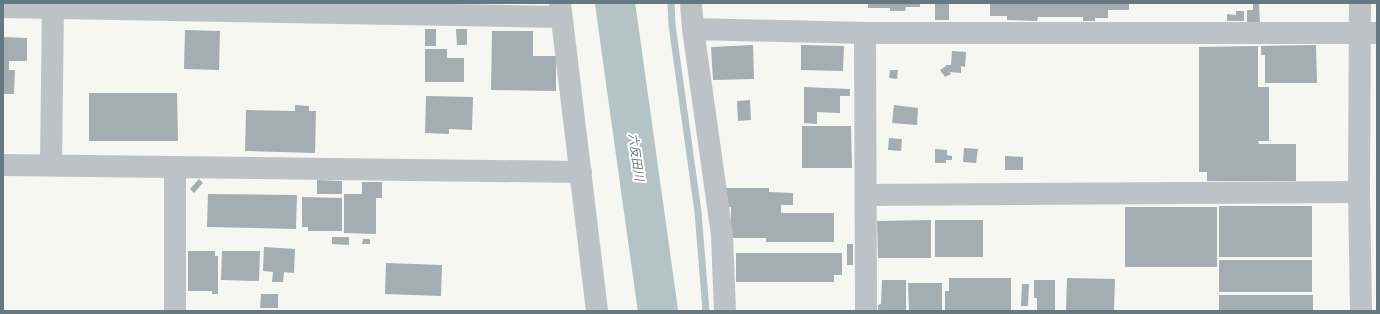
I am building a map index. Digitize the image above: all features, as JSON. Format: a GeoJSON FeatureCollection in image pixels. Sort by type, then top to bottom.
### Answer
{"type":"FeatureCollection","features":[{"type":"Feature","properties":{"kind":"street"},"geometry":{"type":"LineString","coordinates":[[691,3],[693,29],[722,235],[725,311]]}},
{"type":"Feature","properties":{"kind":"street"},"geometry":{"type":"LineString","coordinates":[[1360,3],[1368,33],[1359,192],[1361,311]]}},
{"type":"Feature","properties":{"kind":"street"},"geometry":{"type":"LineString","coordinates":[[3,7],[53,6],[560,10],[597,311]]}},
{"type":"Feature","properties":{"kind":"street"},"geometry":{"type":"LineString","coordinates":[[51,165],[53,6]]}},
{"type":"Feature","properties":{"kind":"street"},"geometry":{"type":"LineString","coordinates":[[693,29],[865,33],[1368,33]]}},
{"type":"Feature","properties":{"kind":"street"},"geometry":{"type":"LineString","coordinates":[[865,33],[866,311]]}},
{"type":"Feature","properties":{"kind":"street"},"geometry":{"type":"LineString","coordinates":[[3,165],[581,172]]}},
{"type":"Feature","properties":{"kind":"street"},"geometry":{"type":"LineString","coordinates":[[175,167],[175,311]]}},
{"type":"Feature","properties":{"kind":"street"},"geometry":{"type":"LineString","coordinates":[[866,195],[1359,192]]}},
{"type":"Feature","properties":{"kind":"building"},"geometry":{"type":"Polygon","coordinates":[[[868,3],[920,3],[920,7],[906,7],[905,11],[890,11],[890,8],[868,8],[868,3]]]}},
{"type":"Feature","properties":{"kind":"building"},"geometry":{"type":"Polygon","coordinates":[[[935,3],[949,3],[949,20],[935,20],[935,3]]]}},
{"type":"Feature","properties":{"kind":"building"},"geometry":{"type":"Polygon","coordinates":[[[990,3],[1129,3],[1129,10],[1108,10],[1108,18],[1095,18],[1095,21],[1083,21],[1083,17],[1038,17],[1037,21],[1007,20],[1007,16],[990,16],[990,3]]]}},
{"type":"Feature","properties":{"kind":"building"},"geometry":{"type":"Polygon","coordinates":[[[1253,4],[1259,4],[1260,22],[1247,22],[1247,10],[1253,10],[1253,4]]]}},
{"type":"Feature","properties":{"kind":"building"},"geometry":{"type":"Polygon","coordinates":[[[1236,11],[1244,11],[1244,21],[1227,21],[1227,14],[1236,15],[1236,11]]]}},
{"type":"Feature","properties":{"kind":"building"},"geometry":{"type":"Polygon","coordinates":[[[425,29],[436,29],[436,46],[425,46],[425,29]]]}},
{"type":"Feature","properties":{"kind":"building"},"geometry":{"type":"Polygon","coordinates":[[[456,29],[467,29],[467,45],[457,45],[456,29]]]}},
{"type":"Feature","properties":{"kind":"building"},"geometry":{"type":"Polygon","coordinates":[[[185,30],[220,31],[219,70],[184,69],[185,30]]]}},
{"type":"Feature","properties":{"kind":"building"},"geometry":{"type":"Polygon","coordinates":[[[492,31],[533,31],[533,56],[556,56],[556,91],[491,90],[492,31]]]}},
{"type":"Feature","properties":{"kind":"building"},"geometry":{"type":"Polygon","coordinates":[[[3,37],[27,38],[27,61],[9,61],[9,70],[15,70],[14,94],[3,94],[3,37]]]}},
{"type":"Feature","properties":{"kind":"building"},"geometry":{"type":"Polygon","coordinates":[[[753,45],[754,79],[713,80],[711,47],[753,45]]]}},
{"type":"Feature","properties":{"kind":"building"},"geometry":{"type":"Polygon","coordinates":[[[801,45],[844,46],[843,71],[801,70],[801,45]]]}},
{"type":"Feature","properties":{"kind":"building"},"geometry":{"type":"Polygon","coordinates":[[[1316,45],[1317,83],[1265,83],[1265,55],[1261,55],[1261,46],[1316,45]]]}},
{"type":"Feature","properties":{"kind":"building"},"geometry":{"type":"Polygon","coordinates":[[[1258,46],[1258,87],[1269,87],[1269,141],[1258,141],[1259,144],[1296,144],[1296,181],[1207,181],[1207,172],[1199,172],[1199,47],[1258,46]]]}},
{"type":"Feature","properties":{"kind":"building"},"geometry":{"type":"Polygon","coordinates":[[[425,49],[447,49],[447,58],[464,58],[464,82],[425,82],[425,49]]]}},
{"type":"Feature","properties":{"kind":"building"},"geometry":{"type":"Polygon","coordinates":[[[952,51],[966,52],[965,67],[961,66],[961,73],[950,72],[951,74],[945,77],[940,70],[946,66],[945,65],[951,65],[952,51]]]}},
{"type":"Feature","properties":{"kind":"building"},"geometry":{"type":"Polygon","coordinates":[[[890,70],[898,70],[897,79],[889,78],[890,70]]]}},
{"type":"Feature","properties":{"kind":"building"},"geometry":{"type":"Polygon","coordinates":[[[804,87],[850,89],[850,96],[840,96],[840,113],[817,112],[817,124],[804,123],[804,87]]]}},
{"type":"Feature","properties":{"kind":"building"},"geometry":{"type":"Polygon","coordinates":[[[89,93],[177,93],[178,141],[89,141],[89,93]]]}},
{"type":"Feature","properties":{"kind":"building"},"geometry":{"type":"Polygon","coordinates":[[[426,96],[473,97],[472,130],[449,129],[449,134],[425,133],[426,96]]]}},
{"type":"Feature","properties":{"kind":"building"},"geometry":{"type":"Polygon","coordinates":[[[750,100],[751,120],[738,121],[737,101],[750,100]]]}},
{"type":"Feature","properties":{"kind":"building"},"geometry":{"type":"Polygon","coordinates":[[[295,105],[309,106],[309,111],[316,111],[315,153],[245,151],[246,110],[295,111],[295,105]]]}},
{"type":"Feature","properties":{"kind":"building"},"geometry":{"type":"Polygon","coordinates":[[[894,105],[918,108],[917,125],[892,123],[894,105]]]}},
{"type":"Feature","properties":{"kind":"building"},"geometry":{"type":"Polygon","coordinates":[[[802,126],[851,126],[852,168],[802,168],[802,126]]]}},
{"type":"Feature","properties":{"kind":"building"},"geometry":{"type":"Polygon","coordinates":[[[889,138],[902,139],[901,151],[888,150],[889,138]]]}},
{"type":"Feature","properties":{"kind":"building"},"geometry":{"type":"Polygon","coordinates":[[[964,148],[978,149],[976,163],[963,162],[964,148]]]}},
{"type":"Feature","properties":{"kind":"building"},"geometry":{"type":"Polygon","coordinates":[[[935,149],[947,150],[947,155],[952,156],[952,160],[946,160],[946,163],[935,163],[935,149]]]}},
{"type":"Feature","properties":{"kind":"building"},"geometry":{"type":"Polygon","coordinates":[[[1005,156],[1023,157],[1023,170],[1005,170],[1005,156]]]}},
{"type":"Feature","properties":{"kind":"building"},"geometry":{"type":"Polygon","coordinates":[[[199,179],[203,183],[194,193],[190,189],[199,179]]]}},
{"type":"Feature","properties":{"kind":"building"},"geometry":{"type":"Polygon","coordinates":[[[317,180],[342,181],[342,194],[317,194],[317,180]]]}},
{"type":"Feature","properties":{"kind":"building"},"geometry":{"type":"Polygon","coordinates":[[[362,182],[382,182],[382,198],[376,198],[376,234],[344,233],[344,194],[362,194],[362,182]]]}},
{"type":"Feature","properties":{"kind":"building"},"geometry":{"type":"Polygon","coordinates":[[[726,188],[769,188],[769,192],[793,193],[793,205],[781,205],[781,213],[834,213],[834,242],[766,242],[766,238],[731,238],[731,207],[725,207],[726,188]]]}},
{"type":"Feature","properties":{"kind":"building"},"geometry":{"type":"Polygon","coordinates":[[[208,194],[297,195],[296,229],[207,227],[208,194]]]}},
{"type":"Feature","properties":{"kind":"building"},"geometry":{"type":"Polygon","coordinates":[[[302,197],[342,198],[342,231],[308,231],[308,227],[302,227],[302,197]]]}},
{"type":"Feature","properties":{"kind":"building"},"geometry":{"type":"Polygon","coordinates":[[[1219,206],[1312,206],[1312,257],[1219,257],[1219,206]]]}},
{"type":"Feature","properties":{"kind":"building"},"geometry":{"type":"Polygon","coordinates":[[[1125,207],[1217,207],[1217,267],[1125,267],[1125,207]]]}},
{"type":"Feature","properties":{"kind":"building"},"geometry":{"type":"Polygon","coordinates":[[[931,220],[931,258],[878,258],[877,221],[931,220]]]}},
{"type":"Feature","properties":{"kind":"building"},"geometry":{"type":"Polygon","coordinates":[[[935,220],[983,220],[983,257],[935,257],[935,220]]]}},
{"type":"Feature","properties":{"kind":"building"},"geometry":{"type":"Polygon","coordinates":[[[332,237],[349,237],[349,245],[332,244],[332,237]]]}},
{"type":"Feature","properties":{"kind":"building"},"geometry":{"type":"Polygon","coordinates":[[[363,239],[370,239],[370,244],[362,244],[363,239]]]}},
{"type":"Feature","properties":{"kind":"building"},"geometry":{"type":"Polygon","coordinates":[[[847,244],[853,244],[853,265],[847,265],[847,244]]]}},
{"type":"Feature","properties":{"kind":"building"},"geometry":{"type":"Polygon","coordinates":[[[264,247],[295,249],[294,273],[284,272],[283,282],[272,282],[273,272],[263,271],[264,247]]]}},
{"type":"Feature","properties":{"kind":"building"},"geometry":{"type":"Polygon","coordinates":[[[188,251],[215,251],[215,256],[218,256],[218,294],[212,294],[212,291],[188,291],[188,251]]]}},
{"type":"Feature","properties":{"kind":"building"},"geometry":{"type":"Polygon","coordinates":[[[222,251],[260,251],[259,281],[221,280],[222,251]]]}},
{"type":"Feature","properties":{"kind":"building"},"geometry":{"type":"Polygon","coordinates":[[[736,253],[842,253],[842,275],[834,275],[834,282],[736,282],[736,253]]]}},
{"type":"Feature","properties":{"kind":"building"},"geometry":{"type":"Polygon","coordinates":[[[1219,260],[1312,260],[1312,292],[1219,292],[1219,260]]]}},
{"type":"Feature","properties":{"kind":"building"},"geometry":{"type":"Polygon","coordinates":[[[386,263],[442,265],[441,296],[385,294],[386,263]]]}},
{"type":"Feature","properties":{"kind":"building"},"geometry":{"type":"Polygon","coordinates":[[[949,278],[1011,278],[1011,311],[945,311],[945,291],[949,291],[949,278]]]}},
{"type":"Feature","properties":{"kind":"building"},"geometry":{"type":"Polygon","coordinates":[[[1067,278],[1115,279],[1114,311],[1066,311],[1067,278]]]}},
{"type":"Feature","properties":{"kind":"building"},"geometry":{"type":"Polygon","coordinates":[[[882,280],[906,280],[906,311],[878,311],[878,305],[881,304],[882,280]]]}},
{"type":"Feature","properties":{"kind":"building"},"geometry":{"type":"Polygon","coordinates":[[[1034,280],[1055,280],[1055,311],[1037,311],[1037,298],[1034,298],[1034,280]]]}},
{"type":"Feature","properties":{"kind":"building"},"geometry":{"type":"Polygon","coordinates":[[[908,283],[942,283],[942,310],[909,311],[908,283]]]}},
{"type":"Feature","properties":{"kind":"building"},"geometry":{"type":"Polygon","coordinates":[[[1022,284],[1029,284],[1028,306],[1021,306],[1022,284]]]}},
{"type":"Feature","properties":{"kind":"building"},"geometry":{"type":"Polygon","coordinates":[[[261,294],[278,294],[278,308],[260,308],[261,294]]]}},
{"type":"Feature","properties":{"kind":"building"},"geometry":{"type":"Polygon","coordinates":[[[1219,295],[1313,295],[1313,311],[1219,311],[1219,295]]]}},
{"type":"Feature","properties":{"kind":"waterway","name":"六反田川"},"geometry":{"type":"LineString","coordinates":[[615,3],[658,311]]}},
{"type":"Feature","properties":{"kind":"waterway"},"geometry":{"type":"LineString","coordinates":[[671,3],[672,25],[698,212],[706,311]]}}]}
